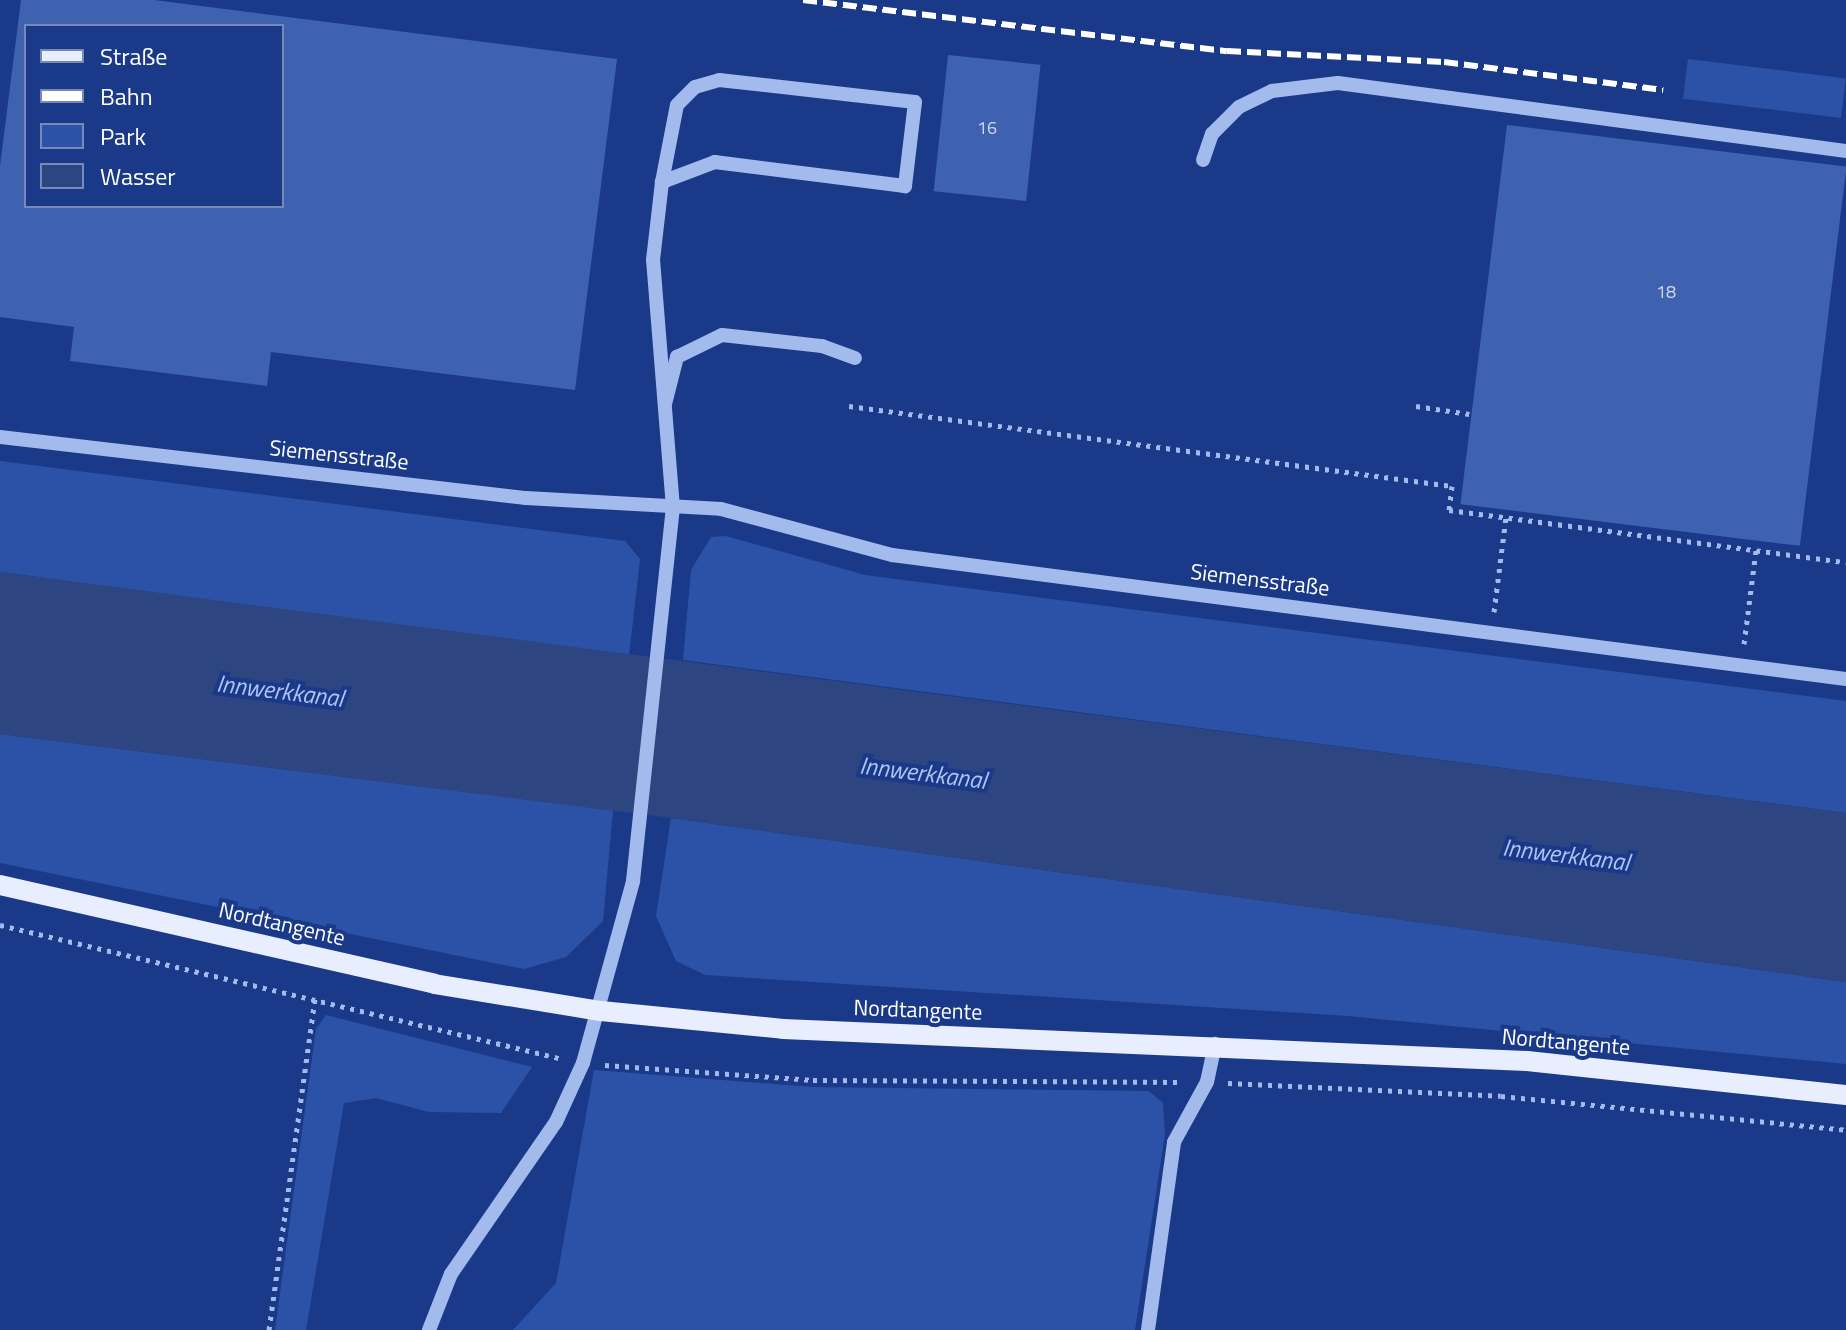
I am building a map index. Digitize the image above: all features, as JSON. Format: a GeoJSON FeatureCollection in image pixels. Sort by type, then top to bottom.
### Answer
{"type":"FeatureCollection","features":[{"type":"Feature","properties":{"kind":"main road","name":"Nordtangente"},"geometry":{"type":"LineString","coordinates":[[0,885],[434,984],[601,1011],[783,1029],[1215,1044],[1527,1061],[1846,1095]]}},
{"type":"Feature","properties":{"kind":"street"},"geometry":{"type":"LineString","coordinates":[[429,1330],[451,1274],[556,1122],[601,1011],[633,881],[673,508],[663,417],[653,260],[662,182],[677,105],[695,87],[746,80],[915,102],[905,186],[715,162],[662,182]]}},
{"type":"Feature","properties":{"kind":"street"},"geometry":{"type":"LineString","coordinates":[[1203,160],[1212,134],[1239,107],[1272,91],[1338,83],[1846,151]]}},
{"type":"Feature","properties":{"kind":"street"},"geometry":{"type":"LineString","coordinates":[[663,417],[677,357],[698,341],[722,335],[822,346],[855,358]]}},
{"type":"Feature","properties":{"kind":"street","name":"Siemensstraße"},"geometry":{"type":"LineString","coordinates":[[0,437],[526,498],[746,513],[846,548],[910,558],[1846,679]]}},
{"type":"Feature","properties":{"kind":"street"},"geometry":{"type":"LineString","coordinates":[[1148,1330],[1174,1142],[1207,1082],[1215,1044]]}},
{"type":"Feature","properties":{"kind":"path"},"geometry":{"type":"LineString","coordinates":[[849,406],[1452,486],[1449,510],[1846,562]]}},
{"type":"Feature","properties":{"kind":"path"},"geometry":{"type":"LineString","coordinates":[[1416,406],[1469,414]]}},
{"type":"Feature","properties":{"kind":"path"},"geometry":{"type":"LineString","coordinates":[[1491,632],[1506,517]]}},
{"type":"Feature","properties":{"kind":"path"},"geometry":{"type":"LineString","coordinates":[[1742,665],[1756,550]]}},
{"type":"Feature","properties":{"kind":"path"},"geometry":{"type":"LineString","coordinates":[[269,1330],[315,998]]}},
{"type":"Feature","properties":{"kind":"green space"},"geometry":{"type":"Polygon","coordinates":[[[1688,59],[1846,78],[1841,118],[1683,99],[1688,59]]]}},
{"type":"Feature","properties":{"kind":"green space"},"geometry":{"type":"Polygon","coordinates":[[[0,461],[625,541],[640,559],[629,656],[0,572],[0,461]]]}},
{"type":"Feature","properties":{"kind":"green space"},"geometry":{"type":"Polygon","coordinates":[[[726,536],[865,575],[1846,701],[1846,813],[683,660],[691,570],[711,537],[726,536]]]}},
{"type":"Feature","properties":{"kind":"green space"},"geometry":{"type":"Polygon","coordinates":[[[0,734],[613,810],[603,921],[566,957],[524,969],[0,863],[0,734]]]}},
{"type":"Feature","properties":{"kind":"green space"},"geometry":{"type":"Polygon","coordinates":[[[671,818],[1846,982],[1846,1064],[1348,1016],[705,975],[676,961],[656,916],[671,818]]]}},
{"type":"Feature","properties":{"kind":"green space"},"geometry":{"type":"Polygon","coordinates":[[[326,1015],[532,1067],[501,1113],[429,1112],[376,1098],[344,1103],[306,1330],[275,1330],[316,1029],[326,1015]]]}},
{"type":"Feature","properties":{"kind":"green space"},"geometry":{"type":"Polygon","coordinates":[[[594,1070],[812,1087],[1149,1091],[1163,1103],[1165,1134],[1135,1330],[513,1330],[556,1283],[594,1070]]]}},
{"type":"Feature","properties":{"kind":"water","name":"Innwerkkanal"},"geometry":{"type":"Polygon","coordinates":[[[0,572],[1846,813],[1846,982],[671,818],[0,734],[0,572]]]}},
{"type":"Feature","properties":{"kind":"building"},"geometry":{"type":"Polygon","coordinates":[[[21,0],[154,0],[617,59],[575,390],[271,352],[267,386],[70,361],[74,327],[0,317],[0,166],[21,0]]]}},
{"type":"Feature","properties":{"kind":"building"},"geometry":{"type":"Polygon","coordinates":[[[948,55],[1040,65],[1026,201],[934,191],[948,55]]]}},
{"type":"Feature","properties":{"kind":"building"},"geometry":{"type":"Polygon","coordinates":[[[1507,125],[1846,167],[1800,546],[1460,504],[1507,125]]]}},
{"type":"Feature","properties":{"kind":"railway"},"geometry":{"type":"LineString","coordinates":[[803,0],[1227,51],[1444,62],[1663,90]]}}]}
